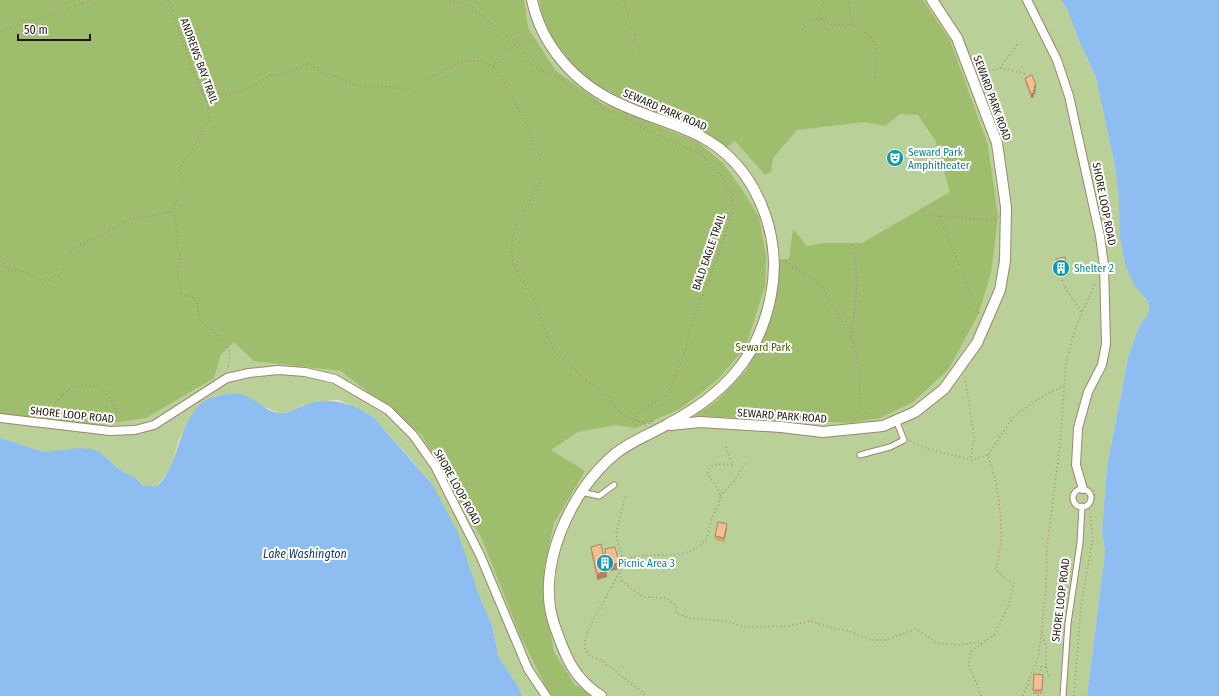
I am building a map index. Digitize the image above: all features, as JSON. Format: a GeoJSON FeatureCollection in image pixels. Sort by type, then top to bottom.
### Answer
{"type":"FeatureCollection","features":[{"type":"Feature","properties":{"kind":"street","name":"SEWARD PARK ROAD"},"geometry":{"type":"LineString","coordinates":[[532,0],[536,15],[547,40],[556,54],[573,74],[598,92],[618,103],[701,136],[729,157],[749,182],[767,215],[772,236],[774,275],[767,314],[754,346],[732,378],[711,397],[668,425],[649,433],[617,452],[603,464],[581,492],[556,545],[550,568],[550,600],[553,619],[570,665],[582,681],[601,696]]}},
{"type":"Feature","properties":{"kind":"street","name":"SEWARD PARK ROAD"},"geometry":{"type":"LineString","coordinates":[[668,425],[700,422],[781,427],[823,432],[883,426],[914,412],[944,388],[977,343],[1000,290],[1005,261],[1006,207],[997,143],[957,38],[932,0]]}},
{"type":"Feature","properties":{"kind":"street","name":"SHORE LOOP ROAD"},"geometry":{"type":"LineString","coordinates":[[1027,0],[1058,60],[1069,96],[1100,236],[1104,265],[1106,344],[1102,365],[1088,392],[1080,415],[1075,452],[1076,465],[1082,485]]}},
{"type":"Feature","properties":{"kind":"street","name":"SHORE LOOP ROAD"},"geometry":{"type":"LineString","coordinates":[[0,418],[118,431],[135,430],[154,425],[226,378],[249,372],[278,370],[305,372],[335,379],[388,410],[413,435],[435,466],[480,555],[528,669],[546,696]]}},
{"type":"Feature","properties":{"kind":"lane"},"geometry":{"type":"LineString","coordinates":[[860,455],[890,447],[904,440],[896,420]]}},
{"type":"Feature","properties":{"kind":"lane"},"geometry":{"type":"LineString","coordinates":[[581,492],[599,496],[614,485]]}},
{"type":"Feature","properties":{"kind":"lane","name":"SHORE LOOP ROAD"},"geometry":{"type":"LineString","coordinates":[[1082,485],[1088,491],[1090,498],[1089,503],[1082,506],[1074,503],[1073,497],[1075,492],[1082,485]]}},
{"type":"Feature","properties":{"kind":"lane","name":"SHORE LOOP ROAD"},"geometry":{"type":"LineString","coordinates":[[1063,696],[1068,623],[1080,543],[1082,506]]}},
{"type":"Feature","properties":{"kind":"path"},"geometry":{"type":"LineString","coordinates":[[0,34],[5,30],[93,0]]}},
{"type":"Feature","properties":{"kind":"path","name":"ANDREWS BAY TRAIL"},"geometry":{"type":"LineString","coordinates":[[168,0],[202,93],[208,105],[209,120],[181,167],[182,185],[174,212],[178,237],[177,246],[181,259],[177,272],[182,294],[194,298],[197,301],[199,320],[226,343],[230,352],[226,378]]}},
{"type":"Feature","properties":{"kind":"path"},"geometry":{"type":"LineString","coordinates":[[450,0],[471,6],[503,33],[518,42]]}},
{"type":"Feature","properties":{"kind":"path"},"geometry":{"type":"LineString","coordinates":[[624,0],[628,20],[641,52]]}},
{"type":"Feature","properties":{"kind":"path"},"geometry":{"type":"LineString","coordinates":[[820,18],[822,3],[824,0]]}},
{"type":"Feature","properties":{"kind":"path"},"geometry":{"type":"LineString","coordinates":[[844,0],[848,2],[853,24]]}},
{"type":"Feature","properties":{"kind":"path"},"geometry":{"type":"LineString","coordinates":[[802,30],[807,21],[820,18],[832,25],[853,24],[871,37],[876,47],[875,80]]}},
{"type":"Feature","properties":{"kind":"path"},"geometry":{"type":"LineString","coordinates":[[494,66],[498,57],[518,42],[547,40]]}},
{"type":"Feature","properties":{"kind":"path","name":"BALD EAGLE TRAIL"},"geometry":{"type":"LineString","coordinates":[[518,42],[529,62],[540,70],[556,75],[574,90],[608,110],[674,143],[703,155],[723,179],[731,193],[733,208],[722,245],[689,332],[686,349],[674,380],[665,397],[641,410],[636,418]]}},
{"type":"Feature","properties":{"kind":"path"},"geometry":{"type":"LineString","coordinates":[[1000,68],[1018,44]]}},
{"type":"Feature","properties":{"kind":"path"},"geometry":{"type":"LineString","coordinates":[[202,93],[232,94],[256,84],[270,76],[294,71],[304,64],[310,64],[320,73],[337,76],[360,87],[385,86],[408,90],[454,65],[468,61],[481,61],[494,66],[512,97],[518,112],[531,135],[542,169],[538,185],[519,217],[513,235],[511,252],[518,275],[533,298],[555,351],[562,361],[575,368],[579,375],[602,391],[613,401],[622,414],[630,419],[636,418],[644,423]]}},
{"type":"Feature","properties":{"kind":"path"},"geometry":{"type":"LineString","coordinates":[[972,76],[1000,68],[1026,74]]}},
{"type":"Feature","properties":{"kind":"path"},"geometry":{"type":"LineString","coordinates":[[921,209],[926,215],[1006,220]]}},
{"type":"Feature","properties":{"kind":"path"},"geometry":{"type":"LineString","coordinates":[[0,256],[10,272],[16,269],[34,274],[40,280],[48,280],[55,275],[60,276],[70,252],[88,240],[98,237],[130,219],[174,212]]}},
{"type":"Feature","properties":{"kind":"path"},"geometry":{"type":"LineString","coordinates":[[939,216],[984,328]]}},
{"type":"Feature","properties":{"kind":"path"},"geometry":{"type":"LineString","coordinates":[[851,337],[857,299],[857,262],[852,243]]}},
{"type":"Feature","properties":{"kind":"path"},"geometry":{"type":"LineString","coordinates":[[774,262],[785,261],[821,285],[851,337],[859,367],[860,403],[870,423],[870,427]]}},
{"type":"Feature","properties":{"kind":"path"},"geometry":{"type":"LineString","coordinates":[[1023,696],[1039,654],[1046,587],[1047,547],[1060,444],[1064,386],[1069,346],[1082,312],[1104,265]]}},
{"type":"Feature","properties":{"kind":"path"},"geometry":{"type":"LineString","coordinates":[[1062,280],[1067,292],[1082,312]]}},
{"type":"Feature","properties":{"kind":"path"},"geometry":{"type":"LineString","coordinates":[[965,360],[966,389],[974,437],[970,460]]}},
{"type":"Feature","properties":{"kind":"path"},"geometry":{"type":"LineString","coordinates":[[49,424],[50,414],[60,398],[78,387],[90,385],[102,390],[111,398],[115,406],[118,431]]}},
{"type":"Feature","properties":{"kind":"path"},"geometry":{"type":"LineString","coordinates":[[904,440],[928,450],[970,460],[988,455],[1014,416],[1041,396],[1064,386]]}},
{"type":"Feature","properties":{"kind":"path"},"geometry":{"type":"LineString","coordinates":[[720,496],[716,483],[710,477],[708,471],[709,468],[717,465],[733,465],[726,447]]}},
{"type":"Feature","properties":{"kind":"path"},"geometry":{"type":"LineString","coordinates":[[981,696],[968,664],[971,650],[995,634],[1008,606],[1014,583],[1005,579],[996,569],[1001,542],[1001,511],[994,485],[994,474],[988,455]]}},
{"type":"Feature","properties":{"kind":"path"},"geometry":{"type":"LineString","coordinates":[[623,560],[641,557],[677,555],[703,544],[709,532],[720,496],[733,483],[746,460]]}},
{"type":"Feature","properties":{"kind":"path"},"geometry":{"type":"LineString","coordinates":[[1074,696],[1081,605],[1093,538],[1089,509],[1095,495],[1091,487],[1082,485]]}},
{"type":"Feature","properties":{"kind":"path"},"geometry":{"type":"LineString","coordinates":[[625,496],[616,534],[623,560],[619,573],[589,628],[585,639],[585,649],[590,656],[601,660],[647,696]]}},
{"type":"Feature","properties":{"kind":"path"},"geometry":{"type":"LineString","coordinates":[[619,573],[623,582],[631,590],[643,597],[666,598],[676,606],[676,613],[689,618],[725,621],[745,627],[788,626],[810,621],[832,628],[849,630],[870,640],[886,640],[916,629],[937,643],[957,645],[981,642]]}},
{"type":"Feature","properties":{"kind":"path"},"geometry":{"type":"LineString","coordinates":[[1041,630],[1046,648],[1046,667],[1049,678]]}},
{"type":"Feature","properties":{"kind":"path"},"geometry":{"type":"LineString","coordinates":[[1040,678],[1041,667],[1046,667]]}},
{"type":"Feature","properties":{"kind":"green space","name":"Seward Park"},"geometry":{"type":"Polygon","coordinates":[[[0,0],[1061,0],[1067,8],[1079,41],[1096,77],[1110,137],[1134,285],[1147,300],[1149,307],[1148,314],[1139,326],[1128,358],[1107,465],[1102,531],[1105,551],[1087,696],[522,696],[518,686],[499,658],[492,625],[432,484],[374,418],[367,413],[339,400],[303,405],[291,412],[279,413],[232,393],[213,397],[198,408],[179,439],[170,470],[156,487],[142,485],[137,479],[117,468],[101,453],[44,452],[0,438],[0,0]]]}},
{"type":"Feature","properties":{"kind":"green space"},"geometry":{"type":"Polygon","coordinates":[[[0,0],[524,0],[528,28],[556,71],[603,104],[698,142],[723,163],[759,217],[766,256],[765,287],[745,348],[716,381],[680,409],[636,428],[615,425],[578,432],[551,450],[585,471],[554,523],[544,568],[547,612],[554,652],[575,685],[596,696],[552,696],[520,635],[482,539],[421,434],[341,371],[254,361],[234,342],[221,354],[214,378],[146,418],[101,425],[0,414],[0,0]]]}},
{"type":"Feature","properties":{"kind":"green space"},"geometry":{"type":"Polygon","coordinates":[[[539,0],[923,0],[950,40],[988,145],[998,217],[991,273],[978,315],[948,370],[913,402],[880,418],[850,423],[695,416],[718,400],[746,371],[764,338],[775,296],[780,259],[789,259],[793,229],[807,246],[823,243],[862,243],[950,192],[935,140],[918,115],[900,114],[885,126],[864,122],[797,130],[773,158],[771,172],[765,175],[735,141],[726,148],[618,96],[575,73],[546,31],[539,0]]]}},
{"type":"Feature","properties":{"kind":"water"},"geometry":{"type":"Polygon","coordinates":[[[1061,0],[1219,0],[1219,696],[1087,696],[1105,551],[1102,531],[1107,466],[1128,358],[1139,326],[1148,314],[1149,307],[1147,300],[1134,285],[1126,267],[1120,239],[1119,200],[1115,166],[1096,77],[1079,41],[1067,8],[1061,0]]]}},
{"type":"Feature","properties":{"kind":"water","name":"Lake Washington"},"geometry":{"type":"Polygon","coordinates":[[[232,393],[247,396],[273,412],[290,412],[314,402],[332,401],[341,402],[358,408],[374,418],[432,484],[458,533],[477,590],[492,625],[499,658],[518,686],[522,696],[0,696],[0,438],[44,452],[80,448],[92,449],[101,453],[117,468],[137,479],[142,485],[156,487],[164,479],[170,469],[183,434],[194,411],[203,402],[210,398],[232,393]]]}},
{"type":"Feature","properties":{"kind":"building"},"geometry":{"type":"Polygon","coordinates":[[[1032,75],[1036,85],[1034,86],[1035,90],[1033,90],[1034,93],[1031,94],[1025,78],[1032,75]]]}},
{"type":"Feature","properties":{"kind":"building","name":"Shelter 2"},"geometry":{"type":"Polygon","coordinates":[[[1065,257],[1067,269],[1058,271],[1056,259],[1065,257]]]}},
{"type":"Feature","properties":{"kind":"building"},"geometry":{"type":"Polygon","coordinates":[[[718,522],[727,524],[724,538],[715,536],[718,522]]]}},
{"type":"Feature","properties":{"kind":"building","name":"Picnic Area 3"},"geometry":{"type":"Polygon","coordinates":[[[601,544],[603,554],[606,553],[605,549],[615,547],[619,563],[610,565],[609,560],[604,561],[607,571],[597,574],[591,547],[601,544]]]}},
{"type":"Feature","properties":{"kind":"building"},"geometry":{"type":"Polygon","coordinates":[[[1034,674],[1043,675],[1042,690],[1033,690],[1034,674]]]}},
{"type":"Feature","properties":{"kind":"place","name":"Seward Park Amphitheater"},"geometry":{"type":"Point","coordinates":[895,158]}},
{"type":"Feature","properties":{"kind":"place","name":"Shelter 2"},"geometry":{"type":"Point","coordinates":[1061,268]}},
{"type":"Feature","properties":{"kind":"place","name":"Picnic Area 3"},"geometry":{"type":"Point","coordinates":[605,563]}}]}
